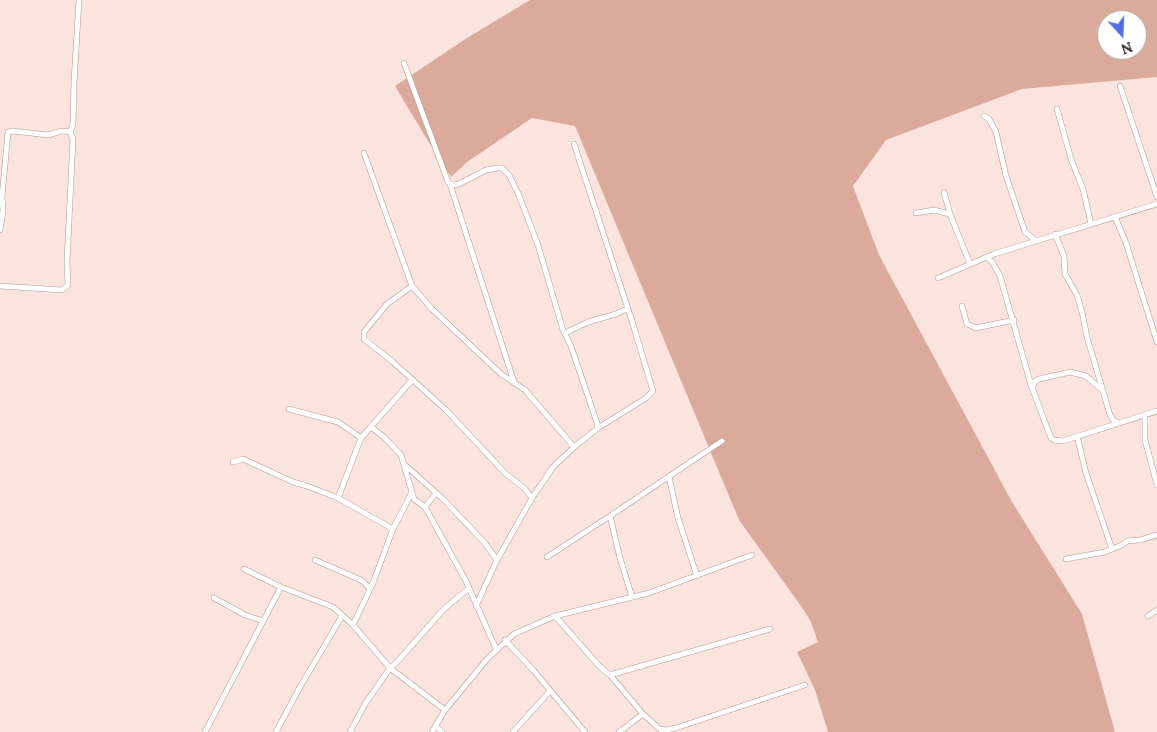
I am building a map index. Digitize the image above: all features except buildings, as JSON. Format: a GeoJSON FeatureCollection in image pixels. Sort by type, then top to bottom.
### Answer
{"type":"FeatureCollection","features":[{"type":"Feature","properties":{"kind":"street"},"geometry":{"type":"LineString","coordinates":[[0,286],[62,290],[68,286],[67,261],[73,139],[70,132],[73,124],[79,0]]}},
{"type":"Feature","properties":{"kind":"street"},"geometry":{"type":"LineString","coordinates":[[404,63],[444,177],[450,184],[514,382]]}},
{"type":"Feature","properties":{"kind":"street"},"geometry":{"type":"LineString","coordinates":[[1120,86],[1157,198]]}},
{"type":"Feature","properties":{"kind":"street"},"geometry":{"type":"LineString","coordinates":[[1057,109],[1091,224]]}},
{"type":"Feature","properties":{"kind":"street"},"geometry":{"type":"LineString","coordinates":[[984,116],[989,119],[996,132],[1006,176],[1026,232],[1035,240]]}},
{"type":"Feature","properties":{"kind":"street"},"geometry":{"type":"LineString","coordinates":[[0,230],[8,132],[48,135],[62,131],[70,132]]}},
{"type":"Feature","properties":{"kind":"street"},"geometry":{"type":"LineString","coordinates":[[476,606],[497,560],[532,498],[553,467],[598,428],[650,395],[653,391],[574,144]]}},
{"type":"Feature","properties":{"kind":"street"},"geometry":{"type":"LineString","coordinates":[[364,153],[412,286],[432,309],[501,374],[528,393],[574,447]]}},
{"type":"Feature","properties":{"kind":"street"},"geometry":{"type":"LineString","coordinates":[[450,184],[459,184],[494,168],[502,168],[509,176],[518,193],[538,245],[564,333],[571,346],[598,428]]}},
{"type":"Feature","properties":{"kind":"street"},"geometry":{"type":"LineString","coordinates":[[944,192],[950,214],[970,264]]}},
{"type":"Feature","properties":{"kind":"street"},"geometry":{"type":"LineString","coordinates":[[938,278],[987,257],[1035,240],[1157,204]]}},
{"type":"Feature","properties":{"kind":"street"},"geometry":{"type":"LineString","coordinates":[[916,213],[934,210],[950,214]]}},
{"type":"Feature","properties":{"kind":"street"},"geometry":{"type":"LineString","coordinates":[[1115,217],[1128,249],[1157,342]]}},
{"type":"Feature","properties":{"kind":"street"},"geometry":{"type":"LineString","coordinates":[[1056,234],[1064,256],[1065,274],[1082,312],[1087,337],[1110,415],[1113,420],[1119,423]]}},
{"type":"Feature","properties":{"kind":"street"},"geometry":{"type":"LineString","coordinates":[[987,257],[993,262],[1000,276],[1048,435],[1054,440],[1063,441],[1157,411]]}},
{"type":"Feature","properties":{"kind":"street"},"geometry":{"type":"LineString","coordinates":[[412,286],[387,304],[364,332],[363,336],[367,342],[392,360],[446,410],[506,474],[524,488],[532,498]]}},
{"type":"Feature","properties":{"kind":"street"},"geometry":{"type":"LineString","coordinates":[[962,306],[966,323],[976,328],[1014,320]]}},
{"type":"Feature","properties":{"kind":"street"},"geometry":{"type":"LineString","coordinates":[[564,333],[588,322],[627,309]]}},
{"type":"Feature","properties":{"kind":"street"},"geometry":{"type":"LineString","coordinates":[[1033,390],[1034,382],[1051,375],[1070,372],[1086,376],[1103,390]]}},
{"type":"Feature","properties":{"kind":"street"},"geometry":{"type":"LineString","coordinates":[[338,498],[361,438],[412,380]]}},
{"type":"Feature","properties":{"kind":"street"},"geometry":{"type":"LineString","coordinates":[[289,409],[338,422],[361,438]]}},
{"type":"Feature","properties":{"kind":"street"},"geometry":{"type":"LineString","coordinates":[[1145,416],[1145,440],[1157,485]]}},
{"type":"Feature","properties":{"kind":"street"},"geometry":{"type":"LineString","coordinates":[[372,427],[401,454],[414,498],[425,507],[469,588],[496,649]]}},
{"type":"Feature","properties":{"kind":"street"},"geometry":{"type":"LineString","coordinates":[[1078,440],[1086,473],[1112,549]]}},
{"type":"Feature","properties":{"kind":"street"},"geometry":{"type":"LineString","coordinates":[[547,557],[722,441]]}},
{"type":"Feature","properties":{"kind":"street"},"geometry":{"type":"LineString","coordinates":[[233,462],[243,459],[294,482],[338,498],[393,529]]}},
{"type":"Feature","properties":{"kind":"street"},"geometry":{"type":"LineString","coordinates":[[405,464],[484,542],[497,560]]}},
{"type":"Feature","properties":{"kind":"street"},"geometry":{"type":"LineString","coordinates":[[669,477],[678,518],[697,576]]}},
{"type":"Feature","properties":{"kind":"street"},"geometry":{"type":"LineString","coordinates":[[353,625],[393,529],[412,492]]}},
{"type":"Feature","properties":{"kind":"street"},"geometry":{"type":"LineString","coordinates":[[425,507],[436,493]]}},
{"type":"Feature","properties":{"kind":"street"},"geometry":{"type":"LineString","coordinates":[[610,516],[632,597]]}},
{"type":"Feature","properties":{"kind":"street"},"geometry":{"type":"LineString","coordinates":[[1066,560],[1112,549],[1127,541],[1140,540],[1157,535]]}},
{"type":"Feature","properties":{"kind":"street"},"geometry":{"type":"LineString","coordinates":[[432,732],[445,710],[496,649],[514,634],[555,616],[649,593],[752,556]]}},
{"type":"Feature","properties":{"kind":"street"},"geometry":{"type":"LineString","coordinates":[[315,560],[361,580],[370,588]]}},
{"type":"Feature","properties":{"kind":"street"},"geometry":{"type":"LineString","coordinates":[[244,568],[281,587],[333,607],[353,625],[390,668],[445,710]]}},
{"type":"Feature","properties":{"kind":"street"},"geometry":{"type":"LineString","coordinates":[[205,732],[281,587]]}},
{"type":"Feature","properties":{"kind":"street"},"geometry":{"type":"LineString","coordinates":[[350,732],[365,704],[390,668],[444,609],[469,588]]}},
{"type":"Feature","properties":{"kind":"street"},"geometry":{"type":"LineString","coordinates":[[214,598],[246,615],[263,621]]}},
{"type":"Feature","properties":{"kind":"street"},"geometry":{"type":"LineString","coordinates":[[1148,616],[1157,610]]}},
{"type":"Feature","properties":{"kind":"street"},"geometry":{"type":"LineString","coordinates":[[276,732],[342,616]]}},
{"type":"Feature","properties":{"kind":"street"},"geometry":{"type":"LineString","coordinates":[[555,616],[610,675],[643,714],[661,730],[676,728],[805,685]]}},
{"type":"Feature","properties":{"kind":"street"},"geometry":{"type":"LineString","coordinates":[[610,675],[770,629]]}},
{"type":"Feature","properties":{"kind":"street"},"geometry":{"type":"LineString","coordinates":[[505,640],[534,671],[584,732]]}},
{"type":"Feature","properties":{"kind":"street"},"geometry":{"type":"LineString","coordinates":[[513,732],[550,691]]}},
{"type":"Feature","properties":{"kind":"street"},"geometry":{"type":"LineString","coordinates":[[619,732],[643,714]]}},
{"type":"Feature","properties":{"kind":"street"},"geometry":{"type":"LineString","coordinates":[[436,726],[442,732]]}},
{"type":"Feature","properties":{"kind":"shaded area"},"geometry":{"type":"Polygon","coordinates":[[[530,0],[1157,0],[1157,77],[1022,89],[886,140],[853,186],[879,255],[1012,502],[1082,614],[1115,732],[828,732],[815,690],[797,652],[818,642],[811,622],[739,520],[575,126],[532,118],[467,162],[451,177],[395,86],[467,38],[530,0]]]}}]}
